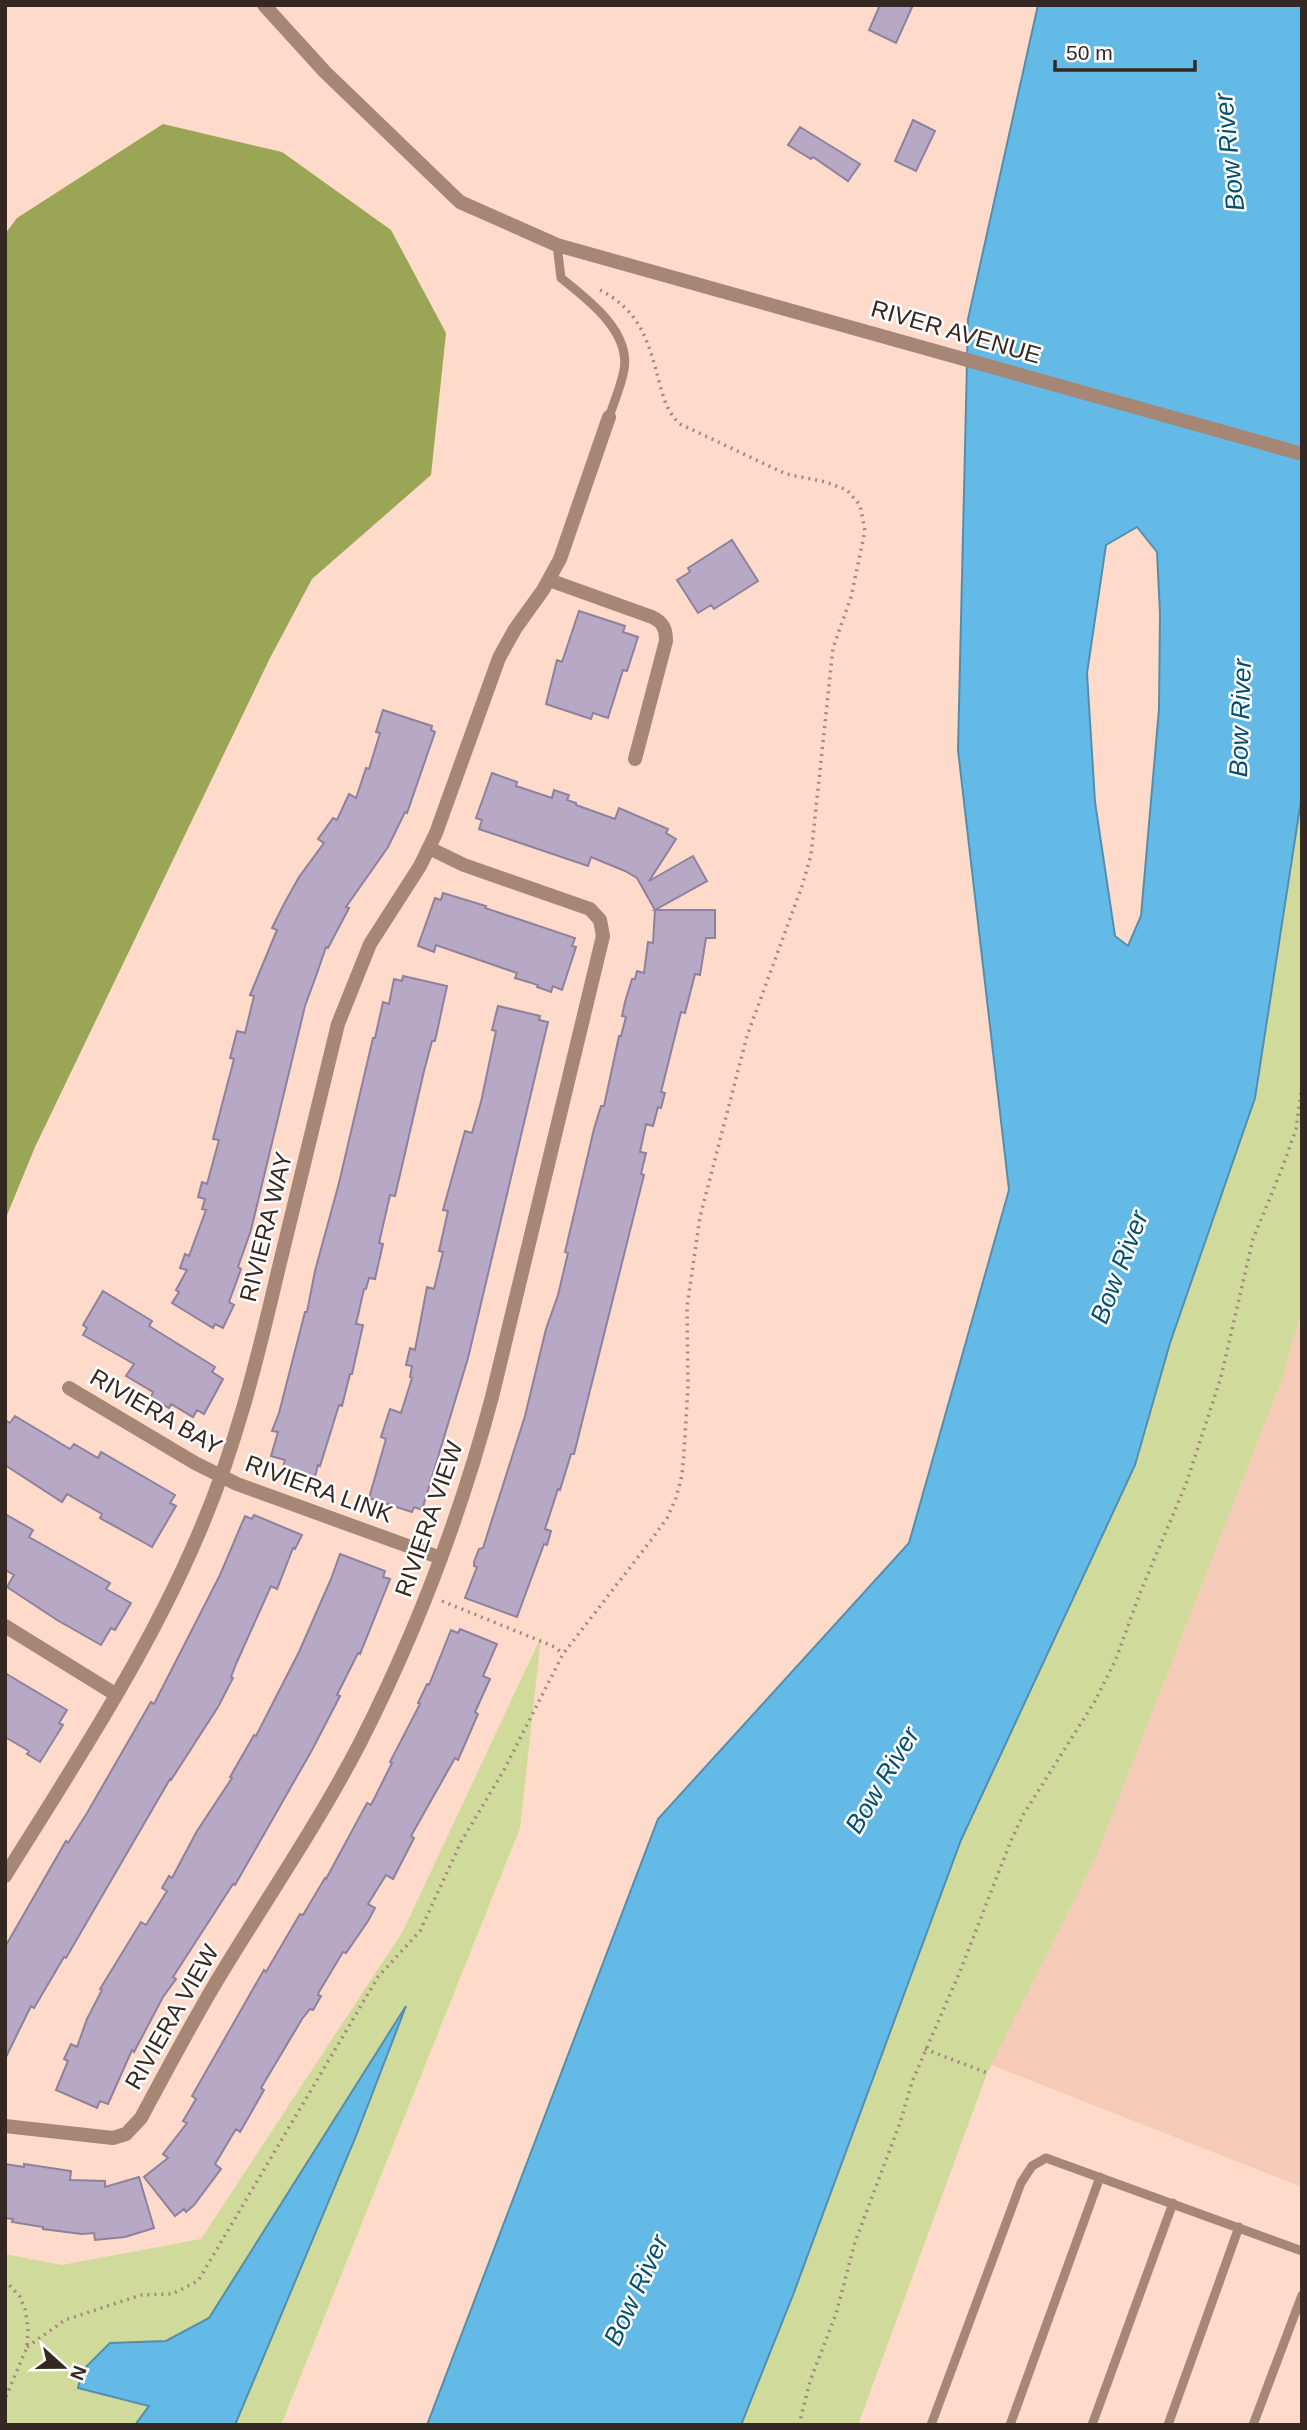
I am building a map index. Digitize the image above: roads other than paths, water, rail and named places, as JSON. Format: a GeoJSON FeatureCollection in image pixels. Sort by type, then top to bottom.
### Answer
{"type":"FeatureCollection","features":[{"type":"Feature","properties":{"kind":"street","name":"RIVER AVENUE"},"geometry":{"type":"LineString","coordinates":[[264,5],[325,72],[460,202],[557,245],[1302,454]]}},
{"type":"Feature","properties":{"kind":"street","name":"RIVIERA WAY"},"geometry":{"type":"LineString","coordinates":[[5,1876],[148,1638],[178,1582],[221,1476],[253,1375],[338,1024],[370,944],[429,848],[499,658],[515,629],[549,580],[568,538],[609,418]]}},
{"type":"Feature","properties":{"kind":"street"},"geometry":{"type":"LineString","coordinates":[[549,580],[652,617],[664,626],[666,641],[635,759]]}},
{"type":"Feature","properties":{"kind":"street","name":"RIVIERA VIEW"},"geometry":{"type":"LineString","coordinates":[[5,2126],[101,2138],[126,2134],[134,2127],[214,1986],[307,1836],[359,1743],[402,1656],[441,1558],[474,1462],[603,936],[600,920],[590,909],[464,865],[429,848]]}},
{"type":"Feature","properties":{"kind":"street","name":"RIVIERA BAY"},"geometry":{"type":"LineString","coordinates":[[69,1388],[221,1476]]}},
{"type":"Feature","properties":{"kind":"street","name":"RIVIERA LINK"},"geometry":{"type":"LineString","coordinates":[[221,1476],[441,1558]]}},
{"type":"Feature","properties":{"kind":"street"},"geometry":{"type":"LineString","coordinates":[[5,1626],[115,1694]]}},
{"type":"Feature","properties":{"kind":"lane"},"geometry":{"type":"LineString","coordinates":[[557,245],[561,278],[604,315],[623,350],[624,371],[609,418]]}},
{"type":"Feature","properties":{"kind":"lane"},"geometry":{"type":"LineString","coordinates":[[931,2425],[1021,2183],[1032,2166],[1046,2158],[1302,2250]]}},
{"type":"Feature","properties":{"kind":"lane"},"geometry":{"type":"LineString","coordinates":[[1010,2425],[1100,2177]]}},
{"type":"Feature","properties":{"kind":"lane"},"geometry":{"type":"LineString","coordinates":[[1092,2425],[1173,2203]]}},
{"type":"Feature","properties":{"kind":"lane"},"geometry":{"type":"LineString","coordinates":[[1168,2425],[1239,2227]]}},
{"type":"Feature","properties":{"kind":"lane"},"geometry":{"type":"LineString","coordinates":[[1253,2425],[1302,2295]]}},
{"type":"Feature","properties":{"kind":"water","name":"Bow River"},"geometry":{"type":"Polygon","coordinates":[[[1038,5],[1302,5],[1302,794],[1255,1098],[1170,1343],[1135,1465],[961,1840],[793,2295],[741,2425],[427,2425],[658,1819],[909,1543],[1009,1190],[958,750],[968,319],[1038,5]],[[1137,527],[1106,545],[1087,673],[1095,802],[1115,936],[1128,946],[1141,916],[1159,709],[1160,614],[1157,552],[1137,527]]]}},
{"type":"Feature","properties":{"kind":"water"},"geometry":{"type":"Polygon","coordinates":[[[406,2006],[356,2136],[235,2425],[135,2425],[149,2406],[78,2388],[82,2371],[110,2343],[166,2341],[209,2318],[406,2006]]]}}]}
